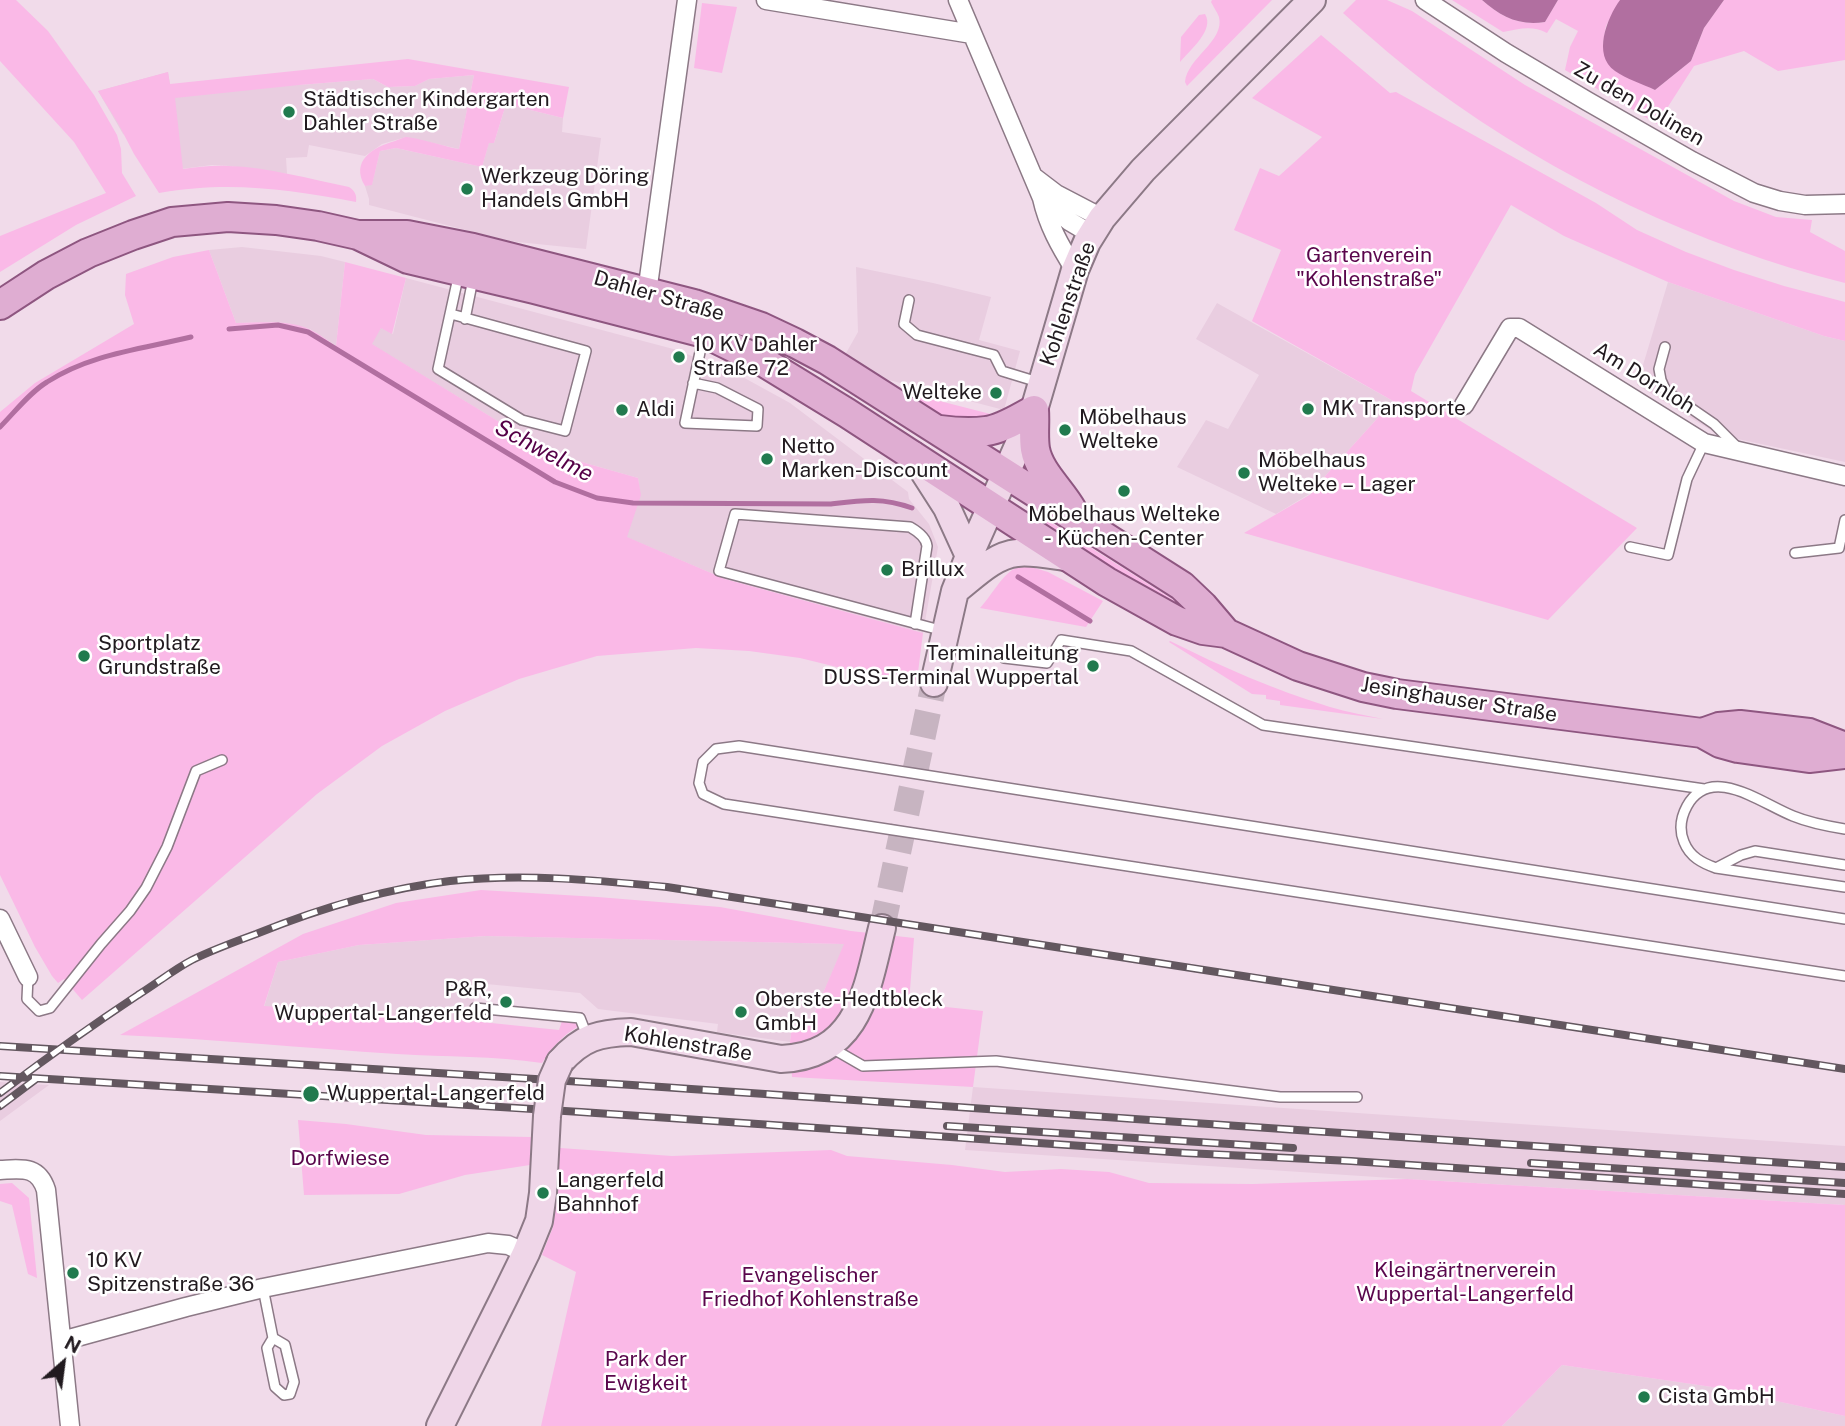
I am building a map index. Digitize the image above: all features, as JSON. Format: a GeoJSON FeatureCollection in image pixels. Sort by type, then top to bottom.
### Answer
{"type":"FeatureCollection","features":[{"type":"Feature","properties":{"kind":"main road","name":"Dahler Straße"},"geometry":{"type":"LineString","coordinates":[[0,305],[46,275],[88,253],[172,222],[228,216],[318,226],[358,235],[408,259],[469,265],[645,304],[694,304],[761,327],[827,360],[1006,474]]}},
{"type":"Feature","properties":{"kind":"main road","name":"Dahler Straße"},"geometry":{"type":"LineString","coordinates":[[645,304],[767,364],[992,505]]}},
{"type":"Feature","properties":{"kind":"main road"},"geometry":{"type":"LineString","coordinates":[[937,430],[988,431],[999,427],[1038,396]]}},
{"type":"Feature","properties":{"kind":"main road"},"geometry":{"type":"LineString","coordinates":[[1038,396],[1035,450],[1043,469],[1078,520]]}},
{"type":"Feature","properties":{"kind":"main road","name":"Jesinghauser Straße"},"geometry":{"type":"LineString","coordinates":[[1006,474],[1182,586],[1226,633]]}},
{"type":"Feature","properties":{"kind":"main road","name":"Jesinghauser Straße"},"geometry":{"type":"LineString","coordinates":[[992,505],[1107,582],[1177,621],[1203,630],[1226,633],[1298,666],[1363,687],[1448,701],[1702,733],[1720,743],[1773,753],[1809,758],[1845,754]]}},
{"type":"Feature","properties":{"kind":"main road","name":"Jesinghauser Straße"},"geometry":{"type":"LineString","coordinates":[[1702,733],[1718,727],[1740,725],[1809,733],[1845,747]]}},
{"type":"Feature","properties":{"kind":"street"},"geometry":{"type":"LineString","coordinates":[[645,304],[687,0]]}},
{"type":"Feature","properties":{"kind":"street"},"geometry":{"type":"LineString","coordinates":[[766,0],[972,34]]}},
{"type":"Feature","properties":{"kind":"street"},"geometry":{"type":"LineString","coordinates":[[958,0],[1042,198],[1055,239],[1075,270]]}},
{"type":"Feature","properties":{"kind":"street","name":"Kohlenstraße"},"geometry":{"type":"LineString","coordinates":[[934,683],[955,592],[1038,396],[1075,270],[1096,226],[1143,170],[1312,0]]}},
{"type":"Feature","properties":{"kind":"street","name":"Zu den Dolinen"},"geometry":{"type":"LineString","coordinates":[[1425,0],[1506,53],[1587,101],[1754,193],[1805,205],[1845,204]]}},
{"type":"Feature","properties":{"kind":"street"},"geometry":{"type":"LineString","coordinates":[[1032,176],[1096,226]]}},
{"type":"Feature","properties":{"kind":"street"},"geometry":{"type":"LineString","coordinates":[[1042,198],[1069,221],[1096,226]]}},
{"type":"Feature","properties":{"kind":"street","name":"Am Dornloh"},"geometry":{"type":"LineString","coordinates":[[1464,405],[1510,328],[1519,328],[1704,443],[1845,476]]}},
{"type":"Feature","properties":{"kind":"street"},"geometry":{"type":"LineString","coordinates":[[913,455],[947,508],[969,556]]}},
{"type":"Feature","properties":{"kind":"street"},"geometry":{"type":"LineString","coordinates":[[955,592],[985,567],[1016,553],[1072,558]]}},
{"type":"Feature","properties":{"kind":"street"},"geometry":{"type":"LineString","coordinates":[[0,919],[28,977]]}},
{"type":"Feature","properties":{"kind":"street","name":"Kohlenstraße"},"geometry":{"type":"LineString","coordinates":[[440,1426],[526,1252],[538,1221],[543,1193],[547,1116],[552,1080],[571,1050],[600,1034],[631,1032],[781,1059],[805,1056],[828,1046],[846,1030],[857,1012],[869,982],[882,928]]}},
{"type":"Feature","properties":{"kind":"street"},"geometry":{"type":"LineString","coordinates":[[0,1170],[31,1171],[44,1183],[70,1426]]}},
{"type":"Feature","properties":{"kind":"street"},"geometry":{"type":"LineString","coordinates":[[62,1341],[263,1288],[488,1243],[509,1245],[526,1252]]}},
{"type":"Feature","properties":{"kind":"lane"},"geometry":{"type":"LineString","coordinates":[[451,314],[586,351],[565,431],[522,420],[438,369],[451,314],[469,265]]}},
{"type":"Feature","properties":{"kind":"lane"},"geometry":{"type":"LineString","coordinates":[[465,318],[469,265]]}},
{"type":"Feature","properties":{"kind":"lane"},"geometry":{"type":"LineString","coordinates":[[909,300],[904,324],[917,335],[994,355],[1002,371],[1038,396]]}},
{"type":"Feature","properties":{"kind":"lane"},"geometry":{"type":"LineString","coordinates":[[693,383],[717,388],[758,409],[757,426],[685,423],[693,383],[704,333]]}},
{"type":"Feature","properties":{"kind":"lane"},"geometry":{"type":"LineString","coordinates":[[1665,347],[1659,369],[1666,391],[1714,424],[1735,445],[1735,451]]}},
{"type":"Feature","properties":{"kind":"lane"},"geometry":{"type":"LineString","coordinates":[[1630,547],[1668,555],[1687,479],[1704,443]]}},
{"type":"Feature","properties":{"kind":"lane"},"geometry":{"type":"LineString","coordinates":[[915,624],[926,546],[917,531],[910,527],[735,514],[719,570],[915,624],[946,632]]}},
{"type":"Feature","properties":{"kind":"lane"},"geometry":{"type":"LineString","coordinates":[[1795,553],[1839,548],[1845,520]]}},
{"type":"Feature","properties":{"kind":"lane"},"geometry":{"type":"LineString","coordinates":[[1004,658],[1047,663],[1061,640],[1131,651],[1263,725],[1704,789],[1730,788],[1810,823],[1845,829]]}},
{"type":"Feature","properties":{"kind":"lane"},"geometry":{"type":"LineString","coordinates":[[1845,919],[738,746],[716,748],[703,762],[699,783],[703,794],[724,804],[1845,976]]}},
{"type":"Feature","properties":{"kind":"lane"},"geometry":{"type":"LineString","coordinates":[[28,977],[27,999],[39,1011],[50,1008],[131,911],[146,888],[167,847],[196,771],[222,760]]}},
{"type":"Feature","properties":{"kind":"lane"},"geometry":{"type":"LineString","coordinates":[[1704,789],[1695,796],[1681,821],[1682,838],[1687,850],[1702,863],[1716,868],[1845,887]]}},
{"type":"Feature","properties":{"kind":"lane"},"geometry":{"type":"LineString","coordinates":[[1716,868],[1755,851],[1845,865]]}},
{"type":"Feature","properties":{"kind":"lane"},"geometry":{"type":"LineString","coordinates":[[475,1008],[580,1018],[588,1039]]}},
{"type":"Feature","properties":{"kind":"lane"},"geometry":{"type":"LineString","coordinates":[[828,1046],[863,1066],[996,1061],[1280,1097],[1357,1097]]}},
{"type":"Feature","properties":{"kind":"lane"},"geometry":{"type":"LineString","coordinates":[[263,1288],[273,1338],[267,1348],[275,1387],[284,1395],[290,1394],[294,1382],[285,1345],[273,1338]]}},
{"type":"Feature","properties":{"kind":"shaded area"},"geometry":{"type":"Polygon","coordinates":[[[1482,0],[1558,0],[1545,22],[1527,23],[1511,19],[1482,0]]]}},
{"type":"Feature","properties":{"kind":"shaded area"},"geometry":{"type":"Polygon","coordinates":[[[1620,0],[1724,0],[1704,28],[1691,61],[1655,90],[1615,71],[1604,56],[1604,36],[1610,16],[1620,0]]]}},
{"type":"Feature","properties":{"kind":"shaded area","name":"Städtischer Kindergarten Dahler Straße"},"geometry":{"type":"Polygon","coordinates":[[[168,72],[170,84],[299,85],[373,79],[388,87],[415,86],[429,79],[474,75],[459,149],[406,137],[382,144],[365,156],[309,145],[307,157],[286,158],[287,174],[212,165],[173,170],[123,134],[98,91],[168,72]]]}},
{"type":"Feature","properties":{"kind":"shaded area"},"geometry":{"type":"Polygon","coordinates":[[[506,104],[563,118],[562,132],[601,138],[586,249],[508,241],[369,205],[365,186],[372,184],[380,151],[396,148],[482,167],[489,142],[494,143],[506,104]]]}},
{"type":"Feature","properties":{"kind":"shaded area"},"geometry":{"type":"Polygon","coordinates":[[[242,247],[321,256],[345,262],[336,346],[310,329],[277,322],[236,323],[209,250],[242,247]]]}},
{"type":"Feature","properties":{"kind":"shaded area"},"geometry":{"type":"Polygon","coordinates":[[[856,267],[991,297],[979,340],[1020,351],[1004,410],[885,379],[845,355],[858,332],[856,267]]]}},
{"type":"Feature","properties":{"kind":"shaded area"},"geometry":{"type":"Polygon","coordinates":[[[406,278],[677,350],[739,375],[790,403],[908,492],[909,499],[929,524],[938,547],[923,633],[725,579],[626,537],[640,495],[638,478],[550,453],[371,344],[381,327],[393,334],[406,278]]]}},
{"type":"Feature","properties":{"kind":"shaded area"},"geometry":{"type":"Polygon","coordinates":[[[1668,282],[1845,341],[1845,462],[1719,435],[1637,385],[1668,282]]]}},
{"type":"Feature","properties":{"kind":"shaded area"},"geometry":{"type":"Polygon","coordinates":[[[1217,303],[1393,401],[1311,493],[1276,514],[1177,467],[1206,420],[1228,429],[1259,375],[1196,339],[1217,303]]]}},
{"type":"Feature","properties":{"kind":"shaded area"},"geometry":{"type":"Polygon","coordinates":[[[486,936],[845,944],[810,1022],[792,1025],[790,1042],[717,1032],[718,1024],[598,1009],[580,993],[476,983],[472,1021],[264,1007],[278,962],[359,945],[486,936]]]}},
{"type":"Feature","properties":{"kind":"shaded area"},"geometry":{"type":"Polygon","coordinates":[[[0,1082],[30,1084],[49,1085],[0,1121],[0,1082]]]}},
{"type":"Feature","properties":{"kind":"shaded area"},"geometry":{"type":"Polygon","coordinates":[[[973,1087],[1845,1146],[1845,1205],[965,1150],[973,1087]]]}},
{"type":"Feature","properties":{"kind":"shaded area","name":"Cista GmbH"},"geometry":{"type":"Polygon","coordinates":[[[1562,1365],[1712,1387],[1845,1416],[1845,1426],[1502,1426],[1562,1365]]]}},
{"type":"Feature","properties":{"kind":"green space"},"geometry":{"type":"Polygon","coordinates":[[[0,0],[16,0],[48,31],[94,95],[117,135],[121,149],[122,173],[136,196],[76,225],[0,272],[0,236],[106,193],[74,142],[0,61],[0,0]]]}},
{"type":"Feature","properties":{"kind":"green space"},"geometry":{"type":"Polygon","coordinates":[[[1212,0],[1272,0],[1187,86],[1187,73],[1211,42],[1219,26],[1219,17],[1212,0]]]}},
{"type":"Feature","properties":{"kind":"green space"},"geometry":{"type":"Polygon","coordinates":[[[1356,0],[1387,0],[1412,11],[1525,85],[1734,201],[1776,217],[1812,220],[1810,232],[1845,251],[1845,283],[1790,268],[1682,229],[1579,179],[1529,151],[1433,88],[1343,13],[1356,0]]]}},
{"type":"Feature","properties":{"kind":"green space"},"geometry":{"type":"Polygon","coordinates":[[[1452,0],[1482,0],[1511,19],[1536,23],[1545,22],[1558,0],[1620,0],[1606,26],[1603,44],[1614,70],[1655,90],[1691,61],[1704,28],[1724,0],[1845,0],[1845,60],[1778,71],[1744,51],[1694,66],[1657,124],[1565,70],[1570,47],[1578,31],[1556,19],[1547,33],[1531,28],[1503,32],[1452,0]]]}},
{"type":"Feature","properties":{"kind":"green space"},"geometry":{"type":"Polygon","coordinates":[[[702,3],[737,7],[722,73],[694,68],[702,3]]]}},
{"type":"Feature","properties":{"kind":"green space"},"geometry":{"type":"Polygon","coordinates":[[[1205,14],[1207,27],[1204,33],[1180,62],[1181,37],[1199,15],[1205,14]]]}},
{"type":"Feature","properties":{"kind":"green space","name":"Gartenverein \"Kohlenstraße\""},"geometry":{"type":"Polygon","coordinates":[[[1321,35],[1390,93],[1396,92],[1596,203],[1637,230],[1734,270],[1845,302],[1845,341],[1668,282],[1564,236],[1511,205],[1415,374],[1411,391],[1637,528],[1548,620],[1244,533],[1311,494],[1393,401],[1252,321],[1281,250],[1234,230],[1260,168],[1279,176],[1322,137],[1252,98],[1321,35]]]}},
{"type":"Feature","properties":{"kind":"green space"},"geometry":{"type":"Polygon","coordinates":[[[408,59],[569,87],[563,118],[506,104],[494,143],[489,143],[482,167],[396,148],[380,151],[372,185],[365,186],[360,169],[362,162],[379,147],[405,137],[459,149],[474,75],[429,79],[415,86],[388,87],[373,79],[175,98],[183,169],[222,166],[273,171],[349,187],[355,193],[356,202],[258,188],[185,189],[159,193],[98,91],[168,72],[170,84],[408,59]]]}},
{"type":"Feature","properties":{"kind":"green space"},"geometry":{"type":"Polygon","coordinates":[[[209,250],[236,323],[294,324],[314,332],[336,346],[345,262],[406,278],[392,334],[381,328],[372,344],[550,453],[638,478],[641,495],[627,537],[725,579],[923,633],[917,680],[890,680],[800,658],[696,648],[597,656],[519,679],[445,711],[382,746],[317,794],[82,1000],[64,979],[58,983],[52,976],[0,875],[0,412],[35,383],[134,324],[125,295],[126,274],[173,257],[209,250]]]}},
{"type":"Feature","properties":{"kind":"green space"},"geometry":{"type":"Polygon","coordinates":[[[893,389],[1002,417],[1002,420],[946,419],[893,389]]]}},
{"type":"Feature","properties":{"kind":"green space"},"geometry":{"type":"Polygon","coordinates":[[[1028,508],[1210,623],[1211,627],[1024,518],[1028,508]]]}},
{"type":"Feature","properties":{"kind":"green space"},"geometry":{"type":"Polygon","coordinates":[[[1028,566],[1048,572],[1103,601],[1086,627],[980,608],[1006,575],[1018,567],[1028,566]]]}},
{"type":"Feature","properties":{"kind":"green space"},"geometry":{"type":"Polygon","coordinates":[[[1170,641],[1289,693],[1336,709],[1383,719],[1280,705],[1280,701],[1266,699],[1266,695],[1252,694],[1170,641]]]}},
{"type":"Feature","properties":{"kind":"green space"},"geometry":{"type":"Polygon","coordinates":[[[481,890],[720,907],[851,931],[914,938],[909,1003],[983,1011],[973,1087],[792,1077],[792,1025],[811,1021],[844,944],[486,936],[359,945],[278,962],[264,1006],[559,1030],[562,1021],[578,1022],[579,1026],[558,1042],[542,1063],[120,1035],[303,934],[396,903],[481,890]]]}},
{"type":"Feature","properties":{"kind":"green space","name":"Dorfwiese"},"geometry":{"type":"Polygon","coordinates":[[[298,1120],[426,1135],[531,1137],[530,1165],[465,1175],[399,1194],[304,1195],[298,1120]]]}},
{"type":"Feature","properties":{"kind":"green space","name":"Evangelischer Friedhof Kohlenstraße"},"geometry":{"type":"Polygon","coordinates":[[[560,1148],[672,1156],[831,1150],[847,1156],[1005,1172],[1061,1169],[1109,1172],[1149,1183],[1253,1184],[1407,1179],[1845,1205],[1845,1416],[1712,1387],[1562,1365],[1502,1426],[541,1426],[576,1272],[542,1255],[553,1227],[560,1148]]]}},
{"type":"Feature","properties":{"kind":"green space"},"geometry":{"type":"Polygon","coordinates":[[[12,1183],[29,1198],[37,1278],[28,1274],[12,1205],[0,1201],[0,1184],[12,1183]]]}},
{"type":"Feature","properties":{"kind":"waterway","name":"Schwelme"},"geometry":{"type":"LineString","coordinates":[[229,329],[278,325],[308,332],[555,482],[597,498],[633,503],[831,504],[872,500],[912,508]]}},
{"type":"Feature","properties":{"kind":"waterway","name":"Schwelme"},"geometry":{"type":"LineString","coordinates":[[0,427],[34,392],[64,373],[99,359],[191,337]]}},
{"type":"Feature","properties":{"kind":"waterway","name":"Schwelme"},"geometry":{"type":"LineString","coordinates":[[1018,577],[1090,621]]}},
{"type":"Feature","properties":{"kind":"tunnel"},"geometry":{"type":"LineString","coordinates":[[882,928],[934,683]]}},
{"type":"Feature","properties":{"kind":"railway"},"geometry":{"type":"LineString","coordinates":[[0,1093],[120,1007],[178,968],[207,953],[303,916],[351,901],[450,881],[504,878],[585,880],[667,887],[1845,1069]]}},
{"type":"Feature","properties":{"kind":"railway"},"geometry":{"type":"LineString","coordinates":[[0,1046],[632,1085],[1845,1167]]}},
{"type":"Feature","properties":{"kind":"railway"},"geometry":{"type":"LineString","coordinates":[[0,1076],[1845,1194]]}},
{"type":"Feature","properties":{"kind":"railway"},"geometry":{"type":"LineString","coordinates":[[0,1106],[36,1079]]}},
{"type":"Feature","properties":{"kind":"railway"},"geometry":{"type":"LineString","coordinates":[[947,1126],[1293,1148]]}},
{"type":"Feature","properties":{"kind":"railway"},"geometry":{"type":"LineString","coordinates":[[1531,1163],[1845,1183]]}},
{"type":"Feature","properties":{"kind":"place","name":"Städtischer Kindergarten Dahler Straße"},"geometry":{"type":"Point","coordinates":[289,112]}},
{"type":"Feature","properties":{"kind":"place","name":"Werkzeug Döring Handels GmbH"},"geometry":{"type":"Point","coordinates":[467,189]}},
{"type":"Feature","properties":{"kind":"place","name":"10 KV Dahler Straße 72"},"geometry":{"type":"Point","coordinates":[679,357]}},
{"type":"Feature","properties":{"kind":"place","name":"Welteke"},"geometry":{"type":"Point","coordinates":[996,393]}},
{"type":"Feature","properties":{"kind":"place","name":"MK Transporte"},"geometry":{"type":"Point","coordinates":[1308,409]}},
{"type":"Feature","properties":{"kind":"place","name":"Aldi"},"geometry":{"type":"Point","coordinates":[622,410]}},
{"type":"Feature","properties":{"kind":"place","name":"Möbelhaus Welteke"},"geometry":{"type":"Point","coordinates":[1065,430]}},
{"type":"Feature","properties":{"kind":"place","name":"Netto Marken-Discount"},"geometry":{"type":"Point","coordinates":[767,459]}},
{"type":"Feature","properties":{"kind":"place","name":"Möbelhaus Welteke – Lager"},"geometry":{"type":"Point","coordinates":[1244,473]}},
{"type":"Feature","properties":{"kind":"place","name":"Möbelhaus Welteke - Küchen-Center"},"geometry":{"type":"Point","coordinates":[1124,491]}},
{"type":"Feature","properties":{"kind":"place","name":"Brillux"},"geometry":{"type":"Point","coordinates":[887,570]}},
{"type":"Feature","properties":{"kind":"place","name":"Sportplatz Grundstraße"},"geometry":{"type":"Point","coordinates":[84,656]}},
{"type":"Feature","properties":{"kind":"place","name":"Terminalleitung DUSS-Terminal Wuppertal"},"geometry":{"type":"Point","coordinates":[1093,666]}},
{"type":"Feature","properties":{"kind":"place","name":"P&R, Wuppertal-Langerfeld"},"geometry":{"type":"Point","coordinates":[506,1002]}},
{"type":"Feature","properties":{"kind":"place","name":"Oberste-Hedtbleck GmbH"},"geometry":{"type":"Point","coordinates":[741,1012]}},
{"type":"Feature","properties":{"kind":"place","name":"Wuppertal-Langerfeld"},"geometry":{"type":"Point","coordinates":[311,1094]}},
{"type":"Feature","properties":{"kind":"place","name":"Langerfeld Bahnhof"},"geometry":{"type":"Point","coordinates":[543,1193]}},
{"type":"Feature","properties":{"kind":"place","name":"10 KV Spitzenstraße 36"},"geometry":{"type":"Point","coordinates":[73,1273]}},
{"type":"Feature","properties":{"kind":"place","name":"Cista GmbH"},"geometry":{"type":"Point","coordinates":[1644,1397]}},
{"type":"Feature","properties":{"kind":"park label","name":"Kleingärtnerverein Wuppertal-Langerfeld"},"geometry":{"type":"Point","coordinates":[1465,1283]}},
{"type":"Feature","properties":{"kind":"park label","name":"Park der Ewigkeit"},"geometry":{"type":"Point","coordinates":[646,1372]}}]}
